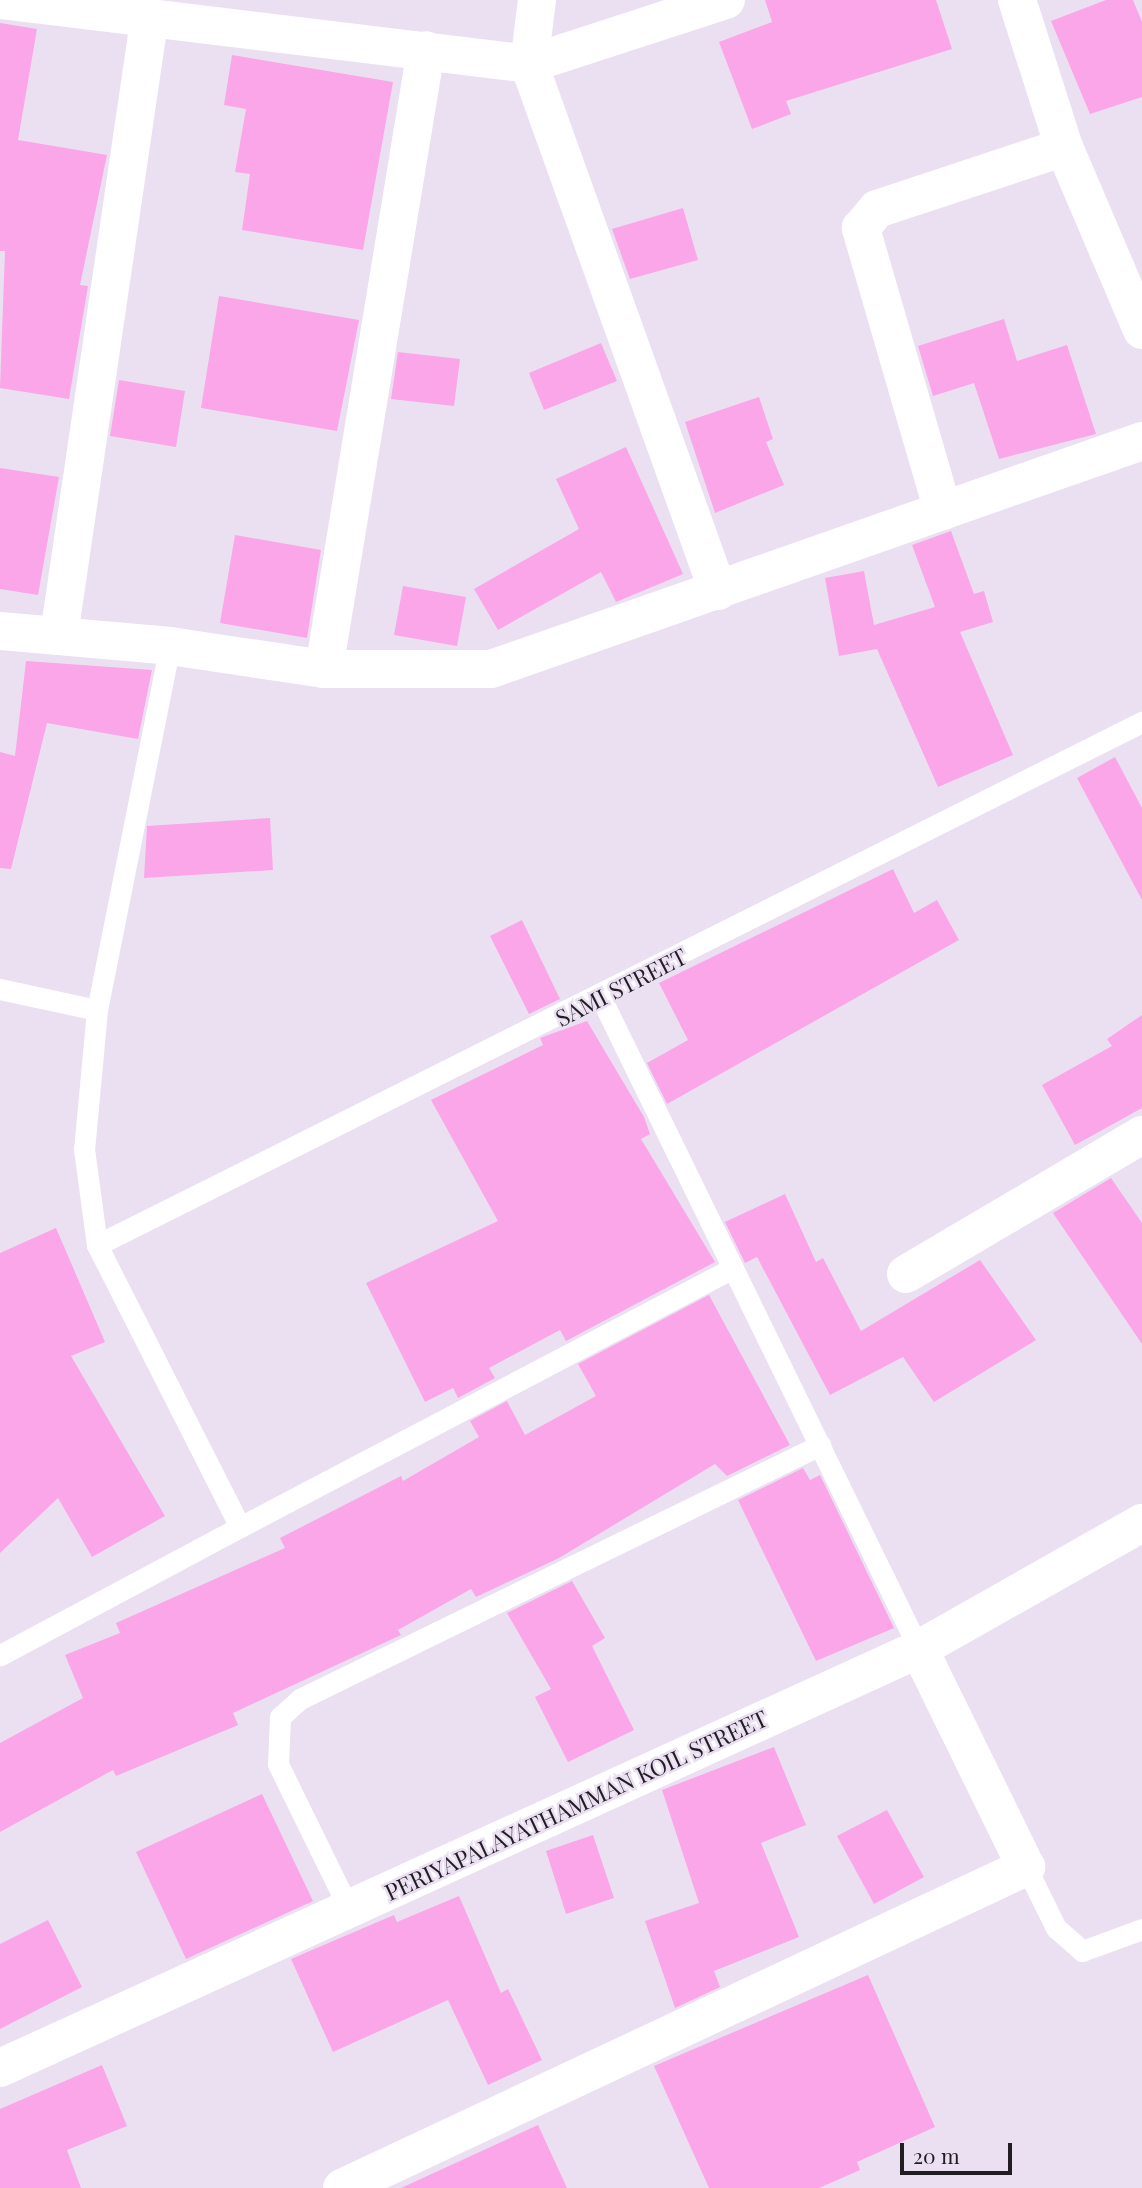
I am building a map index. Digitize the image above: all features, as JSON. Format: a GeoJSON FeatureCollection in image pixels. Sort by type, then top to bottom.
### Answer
{"type":"FeatureCollection","features":[{"type":"Feature","properties":{"kind":"street"},"geometry":{"type":"LineString","coordinates":[[1,0],[149,22],[426,50],[529,64],[726,0]]}},
{"type":"Feature","properties":{"kind":"street"},"geometry":{"type":"LineString","coordinates":[[537,0],[529,64],[718,591]]}},
{"type":"Feature","properties":{"kind":"street"},"geometry":{"type":"LineString","coordinates":[[1017,0],[1064,147],[1142,330]]}},
{"type":"Feature","properties":{"kind":"street"},"geometry":{"type":"LineString","coordinates":[[59,635],[149,22]]}},
{"type":"Feature","properties":{"kind":"street"},"geometry":{"type":"LineString","coordinates":[[324,669],[426,50]]}},
{"type":"Feature","properties":{"kind":"street"},"geometry":{"type":"LineString","coordinates":[[943,511],[861,228],[877,209],[1064,147]]}},
{"type":"Feature","properties":{"kind":"street"},"geometry":{"type":"LineString","coordinates":[[0,631],[170,646],[324,669],[491,669],[1142,441]]}},
{"type":"Feature","properties":{"kind":"street"},"geometry":{"type":"LineString","coordinates":[[906,1275],[1142,1135]]}},
{"type":"Feature","properties":{"kind":"street","name":"PERIYAPALAYATHAMMAN KOIL STREET"},"geometry":{"type":"LineString","coordinates":[[0,2068],[919,1649],[1142,1523]]}},
{"type":"Feature","properties":{"kind":"street"},"geometry":{"type":"LineString","coordinates":[[342,2188],[1026,1867],[919,1649]]}},
{"type":"Feature","properties":{"kind":"lane"},"geometry":{"type":"LineString","coordinates":[[170,646],[97,1010],[84,1149],[97,1245],[240,1527]]}},
{"type":"Feature","properties":{"kind":"lane","name":"SAMI STREET"},"geometry":{"type":"LineString","coordinates":[[97,1245],[601,998],[1142,722]]}},
{"type":"Feature","properties":{"kind":"lane"},"geometry":{"type":"LineString","coordinates":[[0,989],[97,1010]]}},
{"type":"Feature","properties":{"kind":"lane"},"geometry":{"type":"LineString","coordinates":[[601,998],[729,1270],[820,1445],[919,1649]]}},
{"type":"Feature","properties":{"kind":"lane"},"geometry":{"type":"LineString","coordinates":[[0,1655],[729,1270]]}},
{"type":"Feature","properties":{"kind":"lane"},"geometry":{"type":"LineString","coordinates":[[349,1909],[278,1763],[279,1717],[300,1699],[820,1445]]}},
{"type":"Feature","properties":{"kind":"lane"},"geometry":{"type":"LineString","coordinates":[[1026,1867],[1056,1928],[1082,1951],[1142,1929]]}},
{"type":"Feature","properties":{"kind":"building"},"geometry":{"type":"Polygon","coordinates":[[[765,0],[936,0],[952,49],[786,101],[791,114],[752,129],[719,42],[772,22],[765,0]]]}},
{"type":"Feature","properties":{"kind":"building"},"geometry":{"type":"Polygon","coordinates":[[[1106,0],[1133,0],[1142,22],[1142,97],[1090,114],[1051,21],[1106,0]]]}},
{"type":"Feature","properties":{"kind":"building"},"geometry":{"type":"Polygon","coordinates":[[[0,23],[37,29],[18,140],[107,155],[80,285],[88,286],[69,399],[0,388],[5,251],[0,251],[0,23]]]}},
{"type":"Feature","properties":{"kind":"building"},"geometry":{"type":"Polygon","coordinates":[[[232,55],[393,82],[363,250],[242,230],[250,174],[235,172],[246,109],[224,105],[232,55]]]}},
{"type":"Feature","properties":{"kind":"building"},"geometry":{"type":"Polygon","coordinates":[[[683,208],[698,260],[630,279],[612,229],[683,208]]]}},
{"type":"Feature","properties":{"kind":"building"},"geometry":{"type":"Polygon","coordinates":[[[219,296],[359,320],[337,431],[201,408],[219,296]]]}},
{"type":"Feature","properties":{"kind":"building"},"geometry":{"type":"Polygon","coordinates":[[[1004,319],[1017,361],[1067,345],[1096,434],[999,459],[974,383],[933,396],[918,346],[1004,319]]]}},
{"type":"Feature","properties":{"kind":"building"},"geometry":{"type":"Polygon","coordinates":[[[601,343],[617,381],[544,410],[529,373],[601,343]]]}},
{"type":"Feature","properties":{"kind":"building"},"geometry":{"type":"Polygon","coordinates":[[[398,352],[460,359],[454,406],[391,399],[398,352]]]}},
{"type":"Feature","properties":{"kind":"building"},"geometry":{"type":"Polygon","coordinates":[[[119,380],[185,391],[176,447],[110,436],[119,380]]]}},
{"type":"Feature","properties":{"kind":"building"},"geometry":{"type":"Polygon","coordinates":[[[759,397],[773,439],[766,442],[784,485],[715,513],[685,422],[759,397]]]}},
{"type":"Feature","properties":{"kind":"building"},"geometry":{"type":"Polygon","coordinates":[[[626,447],[683,574],[616,602],[601,572],[498,630],[474,589],[579,529],[556,479],[626,447]]]}},
{"type":"Feature","properties":{"kind":"building"},"geometry":{"type":"Polygon","coordinates":[[[0,468],[59,477],[38,595],[0,589],[0,468]]]}},
{"type":"Feature","properties":{"kind":"building"},"geometry":{"type":"Polygon","coordinates":[[[951,531],[974,594],[984,591],[993,622],[960,632],[1013,755],[938,787],[877,649],[839,656],[825,578],[864,571],[874,625],[935,607],[912,545],[951,531]]]}},
{"type":"Feature","properties":{"kind":"building"},"geometry":{"type":"Polygon","coordinates":[[[235,535],[321,550],[307,638],[220,623],[235,535]]]}},
{"type":"Feature","properties":{"kind":"building"},"geometry":{"type":"Polygon","coordinates":[[[403,586],[466,597],[457,646],[394,635],[403,586]]]}},
{"type":"Feature","properties":{"kind":"building"},"geometry":{"type":"Polygon","coordinates":[[[26,661],[152,670],[138,739],[47,723],[11,869],[0,868],[0,752],[15,756],[26,661]]]}},
{"type":"Feature","properties":{"kind":"building"},"geometry":{"type":"Polygon","coordinates":[[[1115,757],[1142,808],[1142,900],[1077,778],[1115,757]]]}},
{"type":"Feature","properties":{"kind":"building"},"geometry":{"type":"Polygon","coordinates":[[[270,818],[273,870],[144,878],[147,826],[270,818]]]}},
{"type":"Feature","properties":{"kind":"building"},"geometry":{"type":"Polygon","coordinates":[[[893,869],[914,913],[937,900],[959,940],[667,1104],[647,1063],[688,1040],[659,983],[893,869]]]}},
{"type":"Feature","properties":{"kind":"building"},"geometry":{"type":"Polygon","coordinates":[[[522,920],[560,999],[529,1014],[490,936],[522,920]]]}},
{"type":"Feature","properties":{"kind":"building"},"geometry":{"type":"Polygon","coordinates":[[[1142,1015],[1142,1108],[1075,1145],[1042,1085],[1112,1046],[1107,1039],[1142,1015]]]}},
{"type":"Feature","properties":{"kind":"building"},"geometry":{"type":"Polygon","coordinates":[[[587,1021],[644,1117],[650,1134],[641,1139],[715,1262],[566,1341],[560,1330],[489,1368],[495,1378],[458,1398],[453,1388],[425,1402],[366,1283],[498,1221],[431,1100],[543,1045],[540,1038],[587,1021]]]}},
{"type":"Feature","properties":{"kind":"building"},"geometry":{"type":"Polygon","coordinates":[[[1111,1178],[1142,1223],[1142,1344],[1053,1213],[1111,1178]]]}},
{"type":"Feature","properties":{"kind":"building"},"geometry":{"type":"Polygon","coordinates":[[[785,1194],[816,1262],[823,1258],[861,1331],[980,1260],[1036,1340],[934,1402],[903,1357],[830,1395],[757,1257],[745,1263],[725,1222],[785,1194]]]}},
{"type":"Feature","properties":{"kind":"building"},"geometry":{"type":"Polygon","coordinates":[[[56,1228],[105,1342],[71,1356],[165,1516],[92,1557],[58,1498],[0,1553],[0,1253],[56,1228]]]}},
{"type":"Feature","properties":{"kind":"building"},"geometry":{"type":"Polygon","coordinates":[[[709,1295],[790,1445],[727,1476],[715,1464],[559,1558],[476,1597],[471,1589],[398,1630],[401,1635],[233,1713],[238,1725],[116,1776],[113,1770],[0,1832],[0,1743],[83,1698],[65,1655],[120,1633],[116,1623],[285,1548],[280,1538],[401,1476],[403,1481],[479,1437],[470,1421],[507,1401],[525,1435],[596,1396],[578,1364],[709,1295]]]}},
{"type":"Feature","properties":{"kind":"building"},"geometry":{"type":"Polygon","coordinates":[[[803,1468],[810,1480],[820,1475],[894,1628],[816,1661],[738,1500],[803,1468]]]}},
{"type":"Feature","properties":{"kind":"building"},"geometry":{"type":"Polygon","coordinates":[[[572,1581],[605,1638],[592,1646],[634,1730],[568,1762],[535,1697],[551,1689],[507,1613],[572,1581]]]}},
{"type":"Feature","properties":{"kind":"building"},"geometry":{"type":"Polygon","coordinates":[[[774,1747],[806,1825],[761,1843],[799,1937],[714,1971],[720,1987],[675,2008],[645,1921],[699,1903],[662,1790],[774,1747]]]}},
{"type":"Feature","properties":{"kind":"building"},"geometry":{"type":"Polygon","coordinates":[[[262,1794],[313,1901],[186,1959],[136,1852],[262,1794]]]}},
{"type":"Feature","properties":{"kind":"building"},"geometry":{"type":"Polygon","coordinates":[[[887,1810],[924,1877],[874,1904],[837,1836],[887,1810]]]}},
{"type":"Feature","properties":{"kind":"building"},"geometry":{"type":"Polygon","coordinates":[[[593,1835],[614,1898],[566,1914],[546,1851],[593,1835]]]}},
{"type":"Feature","properties":{"kind":"building"},"geometry":{"type":"Polygon","coordinates":[[[459,1896],[501,1993],[508,1989],[542,2060],[488,2085],[448,2000],[333,2052],[291,1959],[394,1915],[397,1922],[459,1896]]]}},
{"type":"Feature","properties":{"kind":"building"},"geometry":{"type":"Polygon","coordinates":[[[48,1920],[82,1987],[0,2029],[0,1944],[48,1920]]]}},
{"type":"Feature","properties":{"kind":"building"},"geometry":{"type":"Polygon","coordinates":[[[868,1975],[935,2127],[857,2162],[860,2170],[819,2188],[709,2188],[654,2066],[868,1975]]]}},
{"type":"Feature","properties":{"kind":"building"},"geometry":{"type":"Polygon","coordinates":[[[102,2065],[127,2126],[67,2150],[81,2188],[0,2188],[0,2109],[102,2065]]]}},
{"type":"Feature","properties":{"kind":"building"},"geometry":{"type":"Polygon","coordinates":[[[538,2125],[567,2188],[401,2188],[538,2125]]]}}]}
